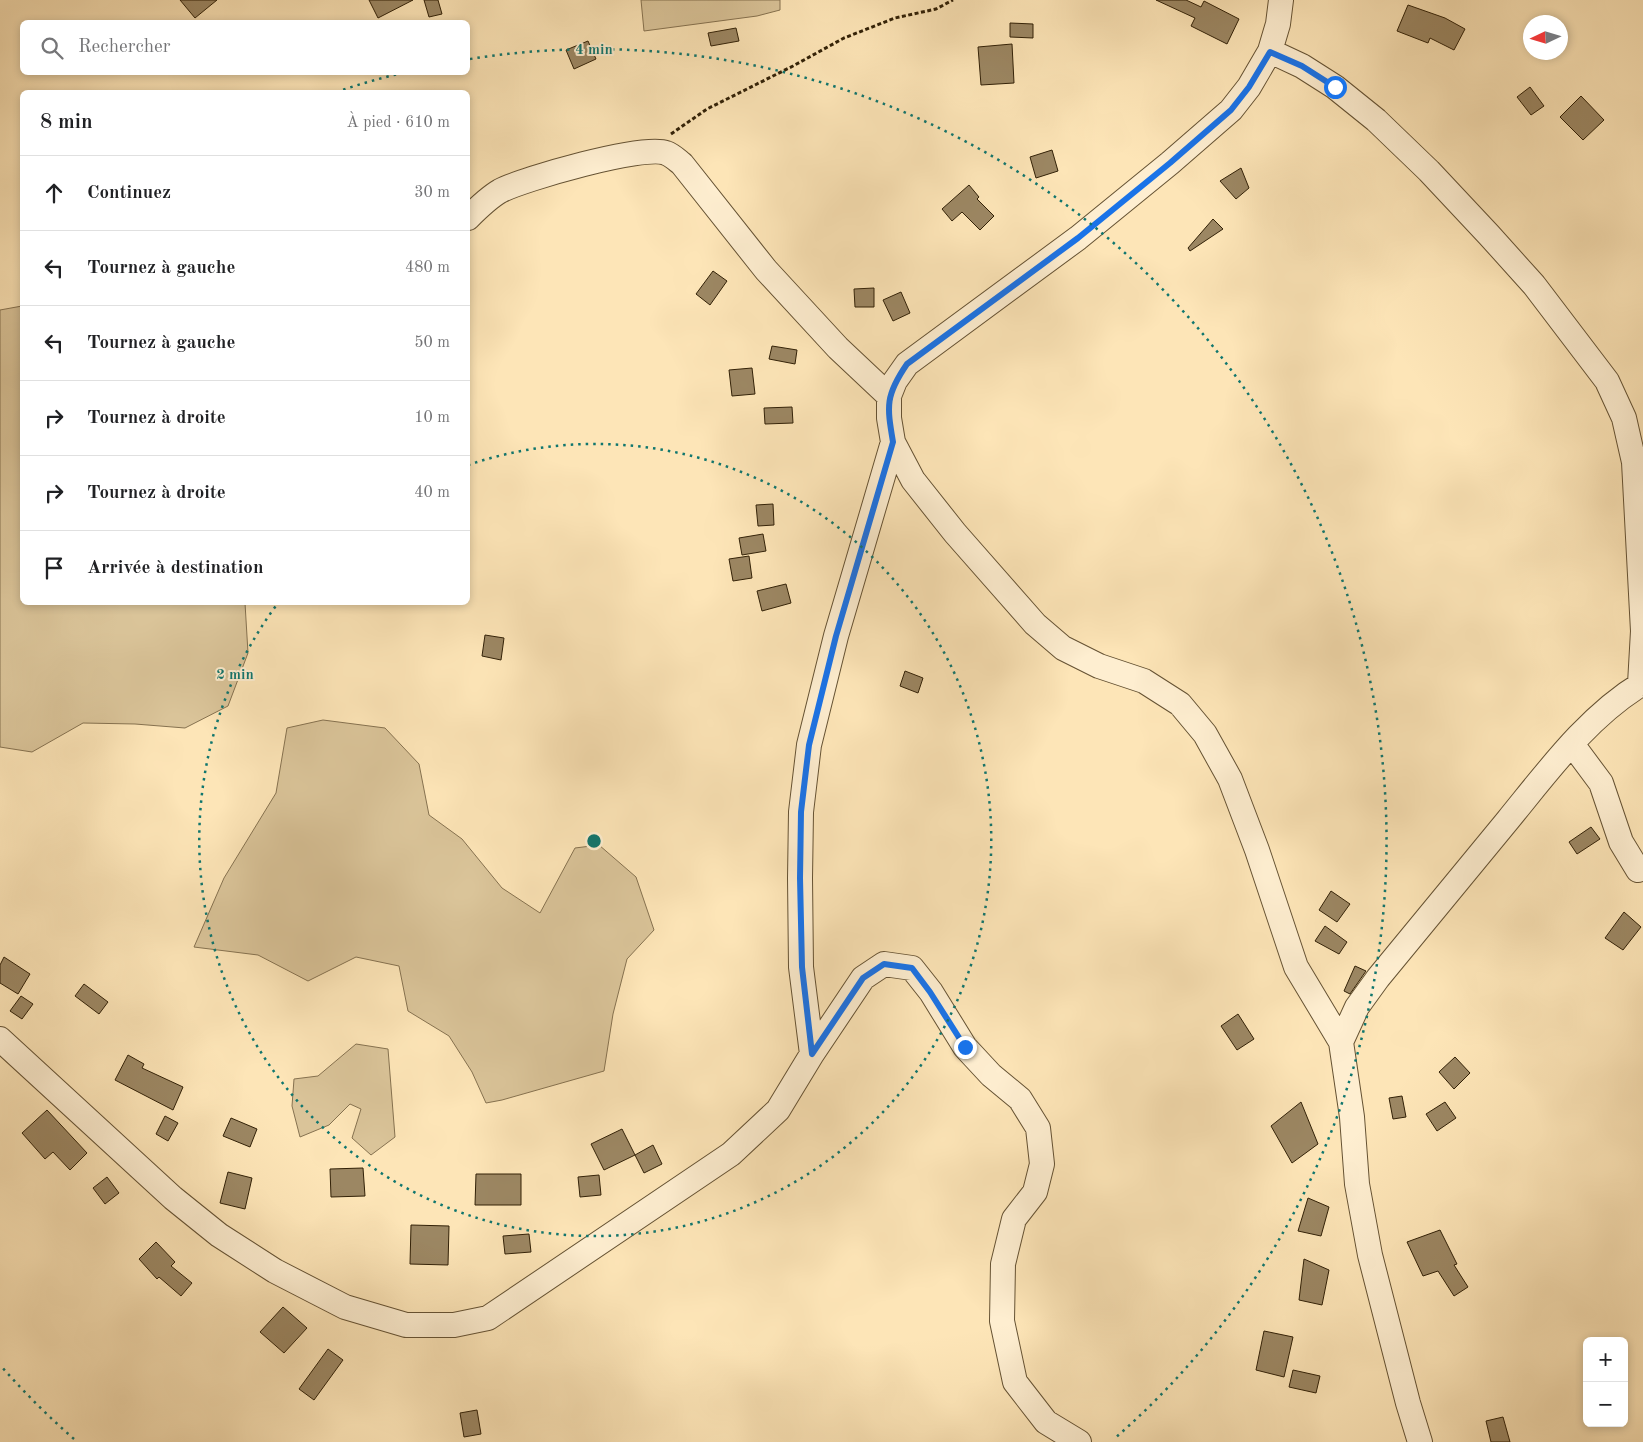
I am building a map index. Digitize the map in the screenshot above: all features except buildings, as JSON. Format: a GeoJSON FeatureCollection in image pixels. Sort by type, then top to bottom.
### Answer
{"type":"FeatureCollection","features":[{"type":"Feature","properties":{"kind":"street"},"geometry":{"type":"LineString","coordinates":[[1281,0],[1278,24],[1270,52],[1249,87],[1231,110],[1170,163],[1078,238],[907,364],[895,381],[889,396],[889,418],[893,442],[913,480],[955,533],[1035,624],[1063,648],[1099,666],[1144,681],[1180,704],[1206,734],[1230,778],[1257,850],[1296,968],[1341,1042],[1352,1117],[1357,1184],[1370,1255],[1420,1442]]}},
{"type":"Feature","properties":{"kind":"street"},"geometry":{"type":"LineString","coordinates":[[1270,52],[1302,66],[1335,87],[1376,120],[1429,171],[1489,235],[1534,286],[1607,381],[1624,418],[1634,462],[1643,630],[1642,684],[1626,693],[1595,719],[1528,795],[1356,1007],[1341,1042]]}},
{"type":"Feature","properties":{"kind":"street"},"geometry":{"type":"LineString","coordinates":[[470,216],[499,192],[528,181],[593,162],[646,152],[666,153],[682,164],[766,270],[838,348],[889,396]]}},
{"type":"Feature","properties":{"kind":"street"},"geometry":{"type":"LineString","coordinates":[[812,1054],[802,967],[801,908],[801,812],[809,745],[836,636],[893,442]]}},
{"type":"Feature","properties":{"kind":"street"},"geometry":{"type":"LineString","coordinates":[[1572,744],[1601,783],[1621,842],[1638,870]]}},
{"type":"Feature","properties":{"kind":"street"},"geometry":{"type":"LineString","coordinates":[[0,1038],[173,1198],[219,1235],[275,1271],[345,1307],[406,1325],[454,1325],[488,1318],[731,1154],[778,1110],[812,1054],[863,978],[884,964],[912,968],[930,992],[965,1047],[992,1075],[1020,1099],[1038,1128],[1042,1164],[1035,1192],[1014,1219],[1003,1264],[1002,1321],[1015,1382],[1046,1422],[1079,1442]]}},
{"type":"Feature","properties":{"kind":"path"},"geometry":{"type":"LineString","coordinates":[[646,152],[707,109],[844,38],[894,18],[936,9],[953,0]]}},
{"type":"Feature","properties":{"kind":"shaded area"},"geometry":{"type":"Polygon","coordinates":[[[641,0],[780,0],[780,10],[757,16],[644,31],[641,0]]]}},
{"type":"Feature","properties":{"kind":"shaded area"},"geometry":{"type":"Polygon","coordinates":[[[20,306],[20,605],[245,605],[248,653],[228,706],[185,728],[135,724],[83,723],[32,752],[0,747],[0,310],[20,306]]]}},
{"type":"Feature","properties":{"kind":"shaded area"},"geometry":{"type":"Polygon","coordinates":[[[323,720],[385,728],[419,764],[429,815],[462,839],[502,888],[540,913],[575,848],[599,845],[636,877],[654,930],[627,959],[613,1014],[604,1071],[486,1103],[472,1072],[449,1036],[408,1011],[399,966],[356,957],[308,981],[258,955],[194,947],[224,878],[276,793],[287,728],[323,720]]]}},
{"type":"Feature","properties":{"kind":"shaded area"},"geometry":{"type":"Polygon","coordinates":[[[356,1044],[388,1049],[395,1137],[371,1155],[352,1138],[361,1109],[350,1104],[329,1125],[300,1137],[292,1106],[294,1079],[318,1076],[356,1044]]]}},
{"type":"Feature","properties":{"kind":"route"},"geometry":{"type":"LineString","coordinates":[[965,1047],[930,992],[912,968],[884,964],[863,978],[812,1054],[802,967],[801,812],[809,745],[836,636],[893,442],[889,418],[889,396],[895,381],[907,364],[1078,238],[1170,163],[1231,110],[1249,87],[1270,52],[1302,66],[1335,87]]}}]}
